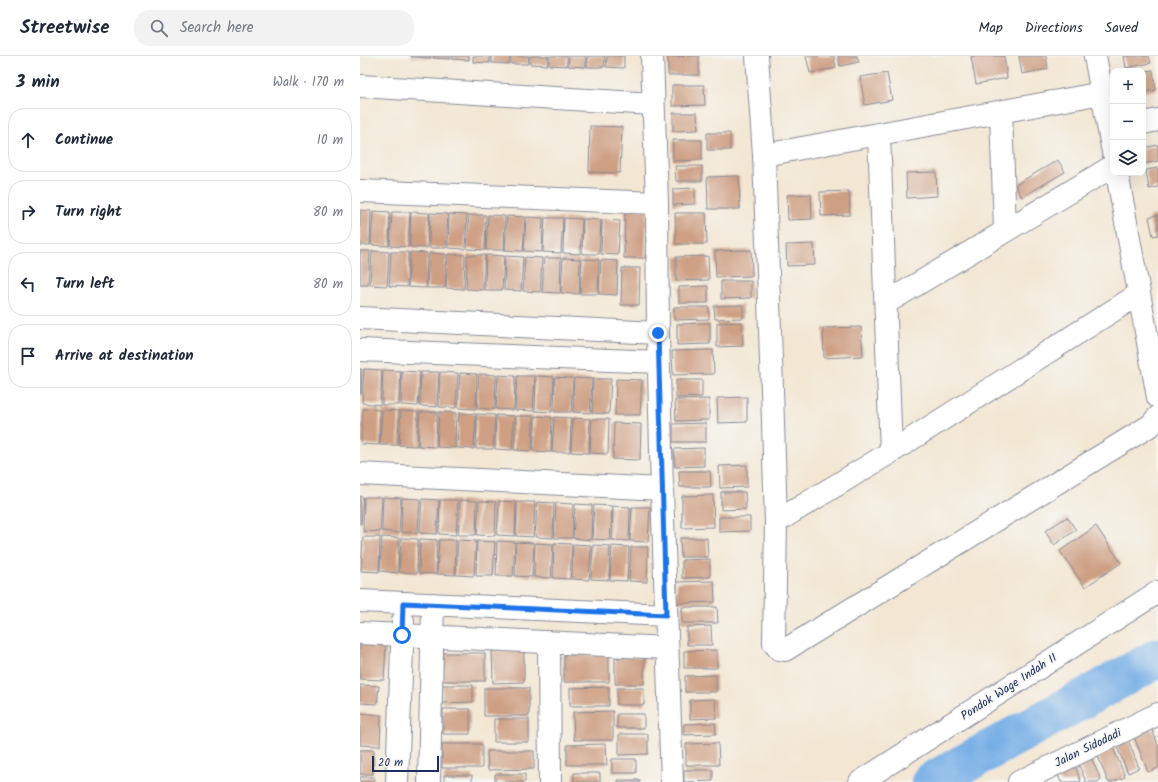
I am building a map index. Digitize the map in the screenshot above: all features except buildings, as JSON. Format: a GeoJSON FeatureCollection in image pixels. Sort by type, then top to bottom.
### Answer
{"type":"FeatureCollection","features":[{"type":"Feature","properties":{"kind":"street"},"geometry":{"type":"LineString","coordinates":[[652,56],[658,203],[658,333],[672,782]]}},
{"type":"Feature","properties":{"kind":"street"},"geometry":{"type":"LineString","coordinates":[[757,56],[764,155],[776,522],[774,643],[778,649],[785,650],[1151,425],[1158,417]]}},
{"type":"Feature","properties":{"kind":"street"},"geometry":{"type":"LineString","coordinates":[[1095,56],[1110,124]]}},
{"type":"Feature","properties":{"kind":"street"},"geometry":{"type":"LineString","coordinates":[[360,86],[653,104]]}},
{"type":"Feature","properties":{"kind":"street"},"geometry":{"type":"LineString","coordinates":[[764,155],[1102,93]]}},
{"type":"Feature","properties":{"kind":"street"},"geometry":{"type":"LineString","coordinates":[[1002,112],[1005,231]]}},
{"type":"Feature","properties":{"kind":"street"},"geometry":{"type":"LineString","coordinates":[[1146,122],[1158,120]]}},
{"type":"Feature","properties":{"kind":"street"},"geometry":{"type":"LineString","coordinates":[[879,134],[891,452]]}},
{"type":"Feature","properties":{"kind":"street"},"geometry":{"type":"LineString","coordinates":[[886,303],[1110,168]]}},
{"type":"Feature","properties":{"kind":"street"},"geometry":{"type":"LineString","coordinates":[[1118,176],[1158,397]]}},
{"type":"Feature","properties":{"kind":"street"},"geometry":{"type":"LineString","coordinates":[[360,190],[658,203]]}},
{"type":"Feature","properties":{"kind":"street"},"geometry":{"type":"LineString","coordinates":[[776,522],[891,452],[1139,294]]}},
{"type":"Feature","properties":{"kind":"street"},"geometry":{"type":"LineString","coordinates":[[360,318],[658,333]]}},
{"type":"Feature","properties":{"kind":"street"},"geometry":{"type":"LineString","coordinates":[[360,350],[659,362]]}},
{"type":"Feature","properties":{"kind":"street"},"geometry":{"type":"LineString","coordinates":[[360,474],[662,489]]}},
{"type":"Feature","properties":{"kind":"street","name":"Pondok Wage Indah II"},"geometry":{"type":"LineString","coordinates":[[860,782],[1158,592]]}},
{"type":"Feature","properties":{"kind":"street"},"geometry":{"type":"LineString","coordinates":[[360,601],[666,615]]}},
{"type":"Feature","properties":{"kind":"street"},"geometry":{"type":"LineString","coordinates":[[397,782],[403,603]]}},
{"type":"Feature","properties":{"kind":"street"},"geometry":{"type":"LineString","coordinates":[[428,782],[433,604]]}},
{"type":"Feature","properties":{"kind":"street"},"geometry":{"type":"LineString","coordinates":[[360,633],[667,648]]}},
{"type":"Feature","properties":{"kind":"street"},"geometry":{"type":"LineString","coordinates":[[549,642],[550,782]]}},
{"type":"Feature","properties":{"kind":"street","name":"Jalan Sidodadi"},"geometry":{"type":"LineString","coordinates":[[1019,782],[1158,714]]}},
{"type":"Feature","properties":{"kind":"waterway"},"geometry":{"type":"LineString","coordinates":[[931,782],[1158,658]]}},
{"type":"Feature","properties":{"kind":"route"},"geometry":{"type":"LineString","coordinates":[[402,635],[403,603],[666,615],[658,333]]}}]}
